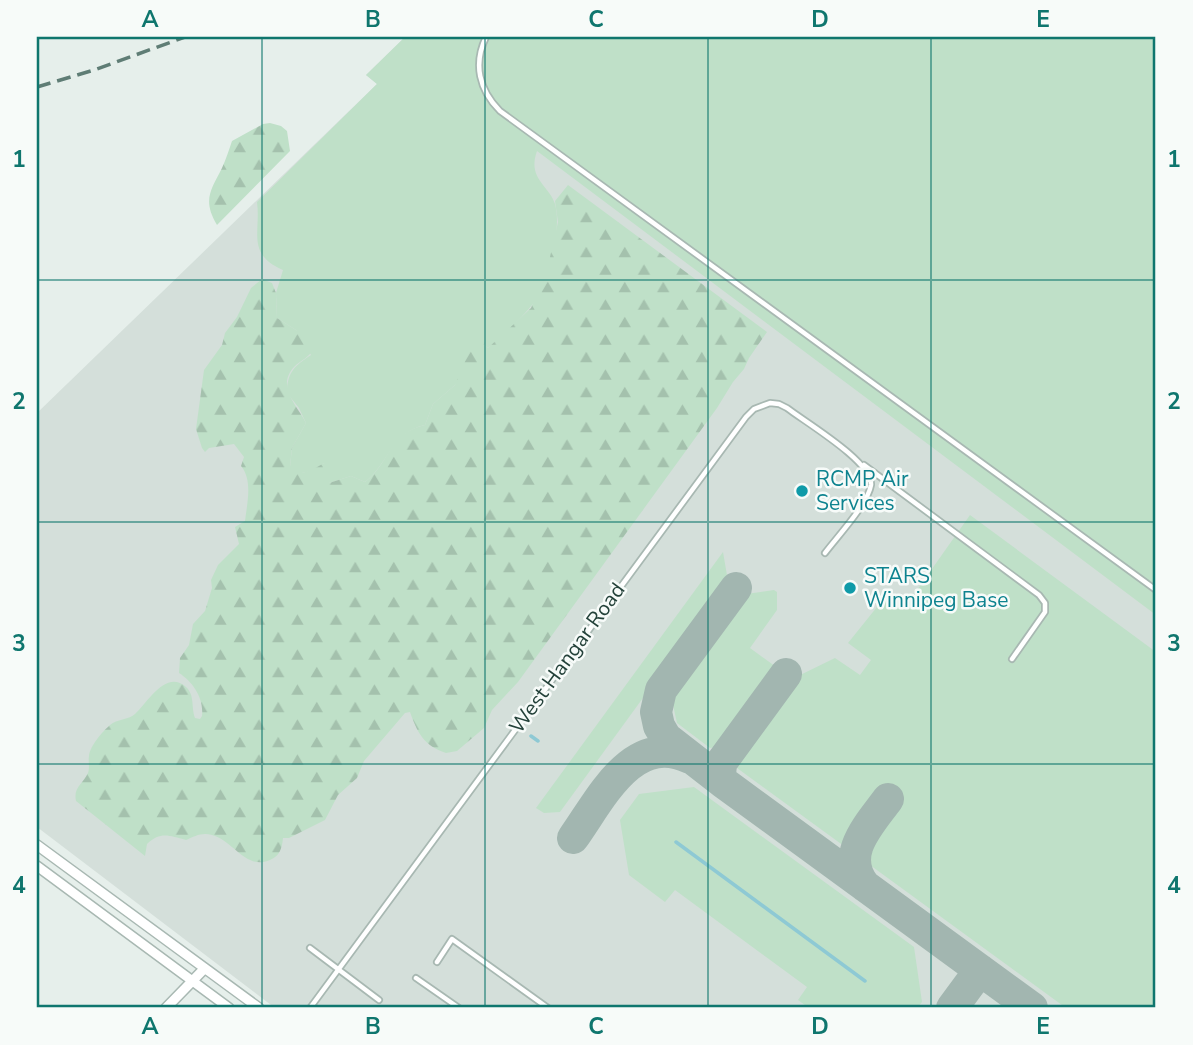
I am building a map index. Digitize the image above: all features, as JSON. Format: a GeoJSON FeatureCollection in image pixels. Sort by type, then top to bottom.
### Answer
{"type":"FeatureCollection","features":[{"type":"Feature","properties":{"kind":"street"},"geometry":{"type":"LineString","coordinates":[[37,845],[259,1008]]}},
{"type":"Feature","properties":{"kind":"street"},"geometry":{"type":"LineString","coordinates":[[37,866],[229,1008]]}},
{"type":"Feature","properties":{"kind":"street"},"geometry":{"type":"LineString","coordinates":[[166,1008],[204,969]]}},
{"type":"Feature","properties":{"kind":"lane"},"geometry":{"type":"LineString","coordinates":[[486,37],[480,52],[480,80],[484,92],[500,111],[1156,590]]}},
{"type":"Feature","properties":{"kind":"lane","name":"West Hangar Road"},"geometry":{"type":"LineString","coordinates":[[310,1008],[746,416],[762,405],[779,404],[1039,595],[1045,603],[1045,612],[1012,659]]}},
{"type":"Feature","properties":{"kind":"lane"},"geometry":{"type":"LineString","coordinates":[[825,553],[869,491],[870,478],[858,460]]}},
{"type":"Feature","properties":{"kind":"lane"},"geometry":{"type":"LineString","coordinates":[[437,962],[452,940],[548,1008]]}},
{"type":"Feature","properties":{"kind":"lane"},"geometry":{"type":"LineString","coordinates":[[310,948],[379,1000]]}},
{"type":"Feature","properties":{"kind":"lane"},"geometry":{"type":"LineString","coordinates":[[416,978],[459,1008]]}},
{"type":"Feature","properties":{"kind":"shaded area"},"geometry":{"type":"Polygon","coordinates":[[[405,37],[1156,37],[1156,1008],[275,1008],[37,827],[37,413],[377,84],[366,75],[405,37]]]}},
{"type":"Feature","properties":{"kind":"green space"},"geometry":{"type":"Polygon","coordinates":[[[405,37],[1156,37],[1156,615],[537,151],[537,175],[552,197],[557,220],[554,269],[535,302],[497,341],[488,348],[484,345],[455,385],[433,404],[425,425],[405,434],[365,482],[351,476],[329,483],[324,463],[312,471],[302,473],[290,467],[292,448],[306,423],[299,408],[287,393],[288,380],[296,367],[311,355],[296,330],[277,318],[276,293],[283,270],[271,264],[260,249],[257,202],[377,84],[366,75],[405,37]]]}},
{"type":"Feature","properties":{"kind":"green space"},"geometry":{"type":"Polygon","coordinates":[[[270,123],[287,131],[290,151],[217,225],[210,209],[210,195],[232,141],[270,123]]]}},
{"type":"Feature","properties":{"kind":"green space"},"geometry":{"type":"Polygon","coordinates":[[[568,185],[767,332],[744,369],[518,682],[492,710],[484,728],[457,751],[446,753],[432,746],[419,732],[410,712],[405,713],[364,761],[357,778],[338,795],[325,820],[289,838],[283,838],[280,851],[273,858],[254,861],[220,838],[205,834],[186,840],[157,837],[147,844],[145,856],[76,801],[76,792],[88,773],[90,752],[100,735],[113,723],[135,714],[165,684],[179,682],[186,687],[192,697],[195,718],[200,719],[202,716],[196,691],[179,673],[180,658],[189,645],[193,624],[205,611],[212,588],[211,580],[218,565],[239,544],[235,527],[245,521],[248,492],[247,478],[241,466],[244,457],[234,444],[209,448],[205,452],[196,429],[204,370],[222,345],[225,333],[237,317],[251,288],[262,279],[272,283],[276,293],[277,318],[296,330],[314,348],[294,367],[287,382],[290,396],[306,423],[292,448],[290,466],[302,468],[302,473],[324,463],[333,469],[329,483],[351,476],[365,482],[404,434],[425,425],[433,404],[455,385],[476,332],[487,335],[484,345],[488,348],[531,308],[544,277],[554,268],[550,257],[558,222],[555,201],[568,185]]]}},
{"type":"Feature","properties":{"kind":"green space"},"geometry":{"type":"Polygon","coordinates":[[[970,515],[1156,652],[1156,1008],[1066,1008],[737,768],[736,755],[792,679],[835,658],[860,675],[871,660],[848,643],[885,597],[903,610],[970,515]]]}},
{"type":"Feature","properties":{"kind":"green space"},"geometry":{"type":"Polygon","coordinates":[[[723,552],[728,581],[560,812],[544,813],[536,808],[723,552]]]}},
{"type":"Feature","properties":{"kind":"green space"},"geometry":{"type":"Polygon","coordinates":[[[774,590],[777,592],[777,610],[750,648],[779,669],[723,746],[710,748],[677,723],[671,696],[746,594],[774,590]]]}},
{"type":"Feature","properties":{"kind":"green space"},"geometry":{"type":"Polygon","coordinates":[[[694,787],[914,947],[922,1002],[917,1008],[809,1008],[798,1000],[807,987],[675,890],[665,902],[629,875],[620,820],[639,794],[694,787]]]}},
{"type":"Feature","properties":{"kind":"waterway"},"geometry":{"type":"LineString","coordinates":[[531,736],[538,741]]}},
{"type":"Feature","properties":{"kind":"waterway"},"geometry":{"type":"LineString","coordinates":[[676,842],[865,981]]}},
{"type":"Feature","properties":{"kind":"taxiway"},"geometry":{"type":"LineString","coordinates":[[736,588],[661,690],[656,712],[659,726],[666,738],[724,783],[720,776],[721,763],[786,674]]}},
{"type":"Feature","properties":{"kind":"taxiway"},"geometry":{"type":"LineString","coordinates":[[573,838],[607,788],[635,761],[651,754],[669,752],[690,758]]}},
{"type":"Feature","properties":{"kind":"taxiway"},"geometry":{"type":"LineString","coordinates":[[724,783],[1032,1008]]}},
{"type":"Feature","properties":{"kind":"taxiway"},"geometry":{"type":"LineString","coordinates":[[865,886],[855,863],[856,852],[866,830],[888,799]]}},
{"type":"Feature","properties":{"kind":"taxiway"},"geometry":{"type":"LineString","coordinates":[[952,1008],[980,970]]}},
{"type":"Feature","properties":{"kind":"railway"},"geometry":{"type":"LineString","coordinates":[[37,87],[94,70],[185,37]]}},
{"type":"Feature","properties":{"kind":"place","name":"RCMP Air Services"},"geometry":{"type":"Point","coordinates":[802,491]}},
{"type":"Feature","properties":{"kind":"place","name":"STARS Winnipeg Base"},"geometry":{"type":"Point","coordinates":[850,588]}}]}
